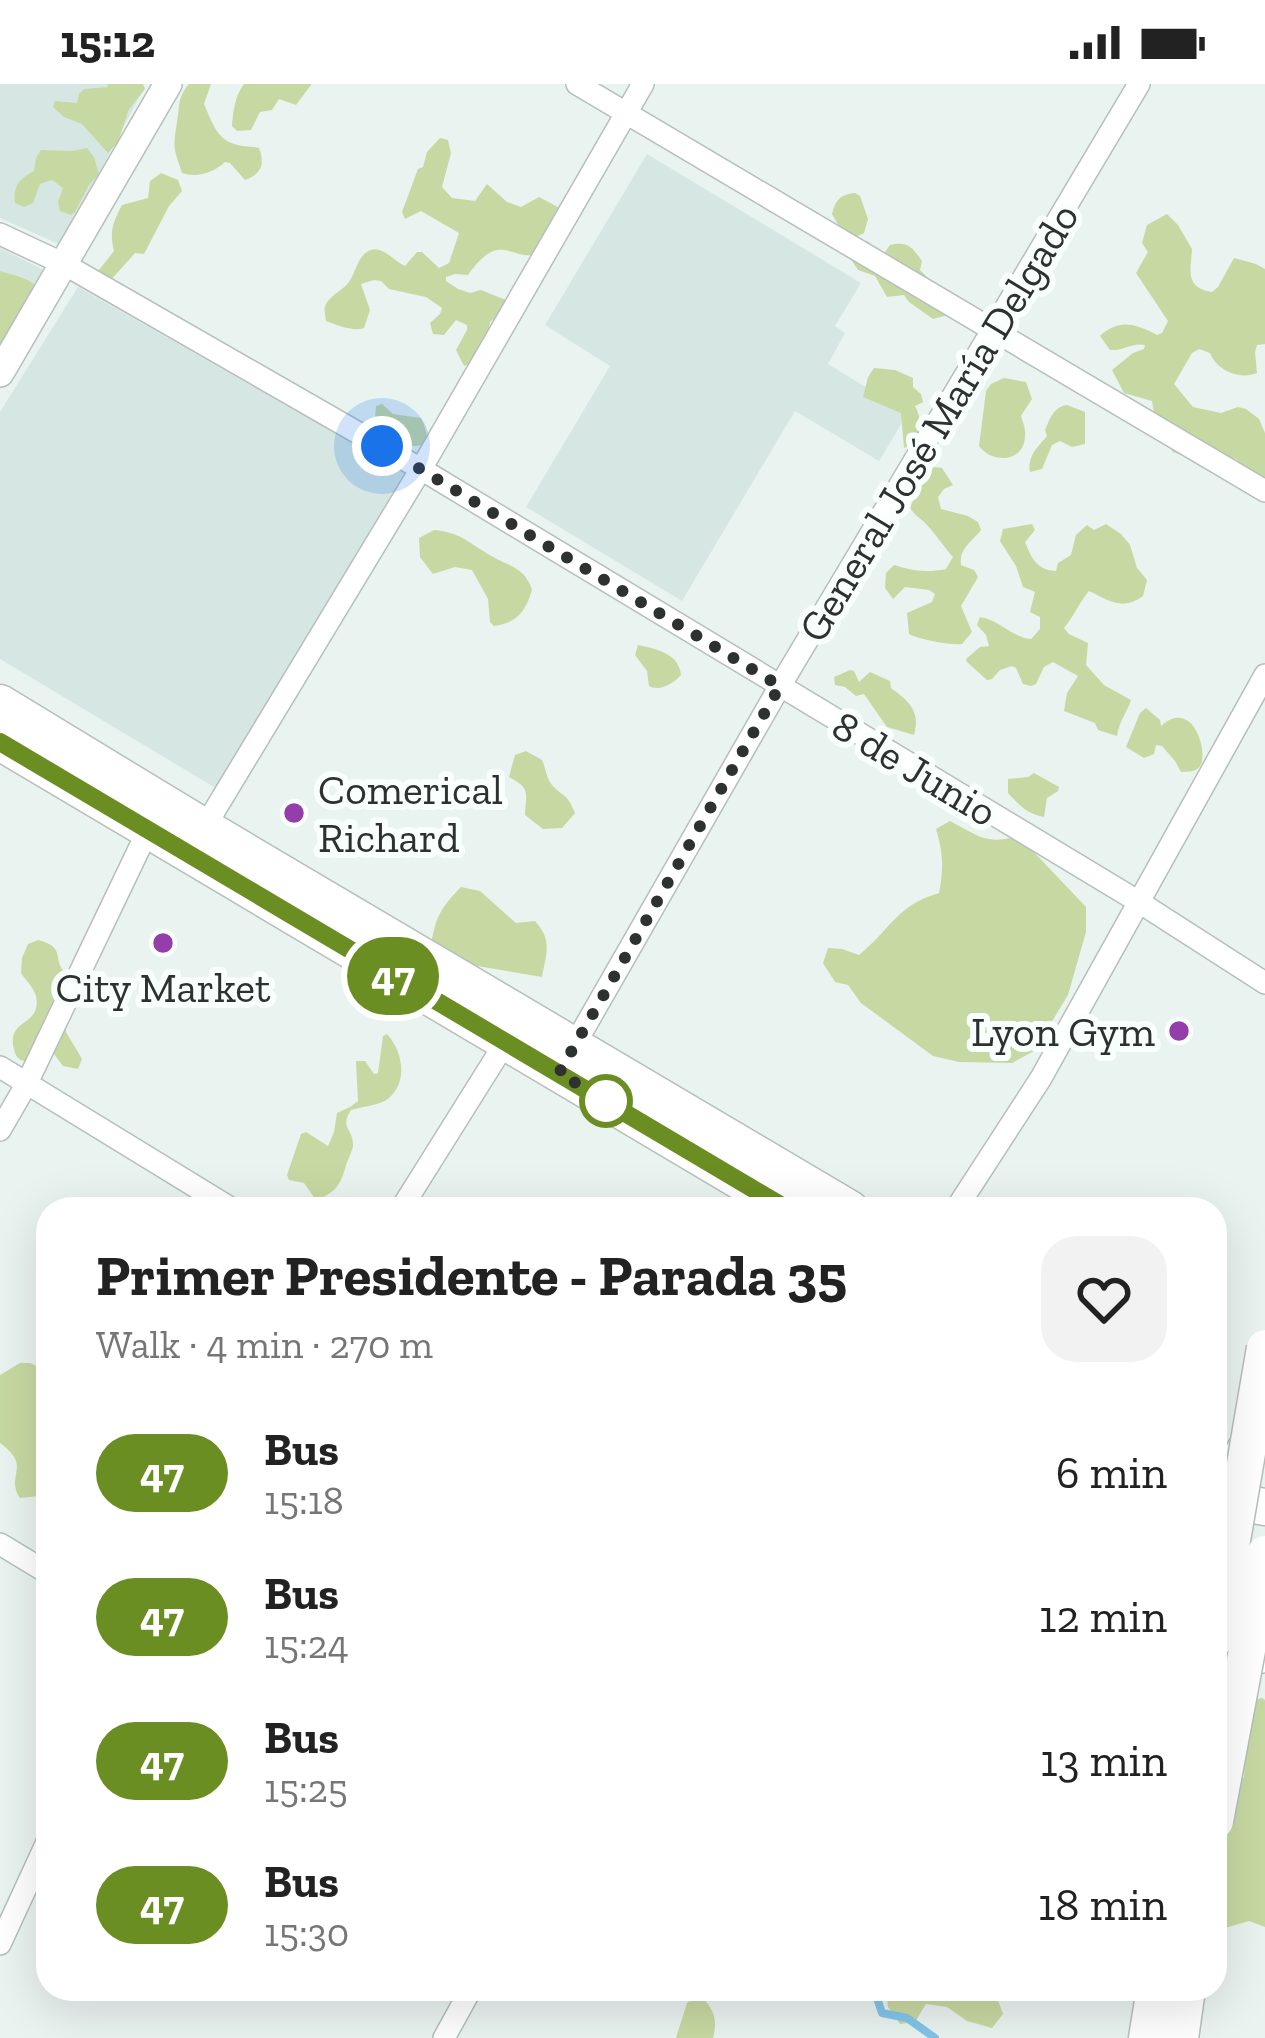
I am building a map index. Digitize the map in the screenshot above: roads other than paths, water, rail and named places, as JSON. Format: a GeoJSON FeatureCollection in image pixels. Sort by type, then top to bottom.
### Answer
{"type":"FeatureCollection","features":[{"type":"Feature","properties":{"kind":"highway"},"geometry":{"type":"LineString","coordinates":[[0,703],[196,841],[567,1059],[827,1197]]}},
{"type":"Feature","properties":{"kind":"highway"},"geometry":{"type":"LineString","coordinates":[[0,742],[155,816]]}},
{"type":"Feature","properties":{"kind":"highway"},"geometry":{"type":"LineString","coordinates":[[196,841],[506,1042],[567,1059],[769,1197]]}},
{"type":"Feature","properties":{"kind":"highway"},"geometry":{"type":"LineString","coordinates":[[1227,1569],[1265,1348]]}},
{"type":"Feature","properties":{"kind":"highway"},"geometry":{"type":"LineString","coordinates":[[1227,1482],[1265,1408]]}},
{"type":"Feature","properties":{"kind":"highway"},"geometry":{"type":"LineString","coordinates":[[1227,1503],[1265,1507]]}},
{"type":"Feature","properties":{"kind":"highway"},"geometry":{"type":"LineString","coordinates":[[1227,1757],[1265,1554]]}},
{"type":"Feature","properties":{"kind":"highway"},"geometry":{"type":"LineString","coordinates":[[1227,1658],[1264,1654]]}},
{"type":"Feature","properties":{"kind":"highway"},"geometry":{"type":"LineString","coordinates":[[1227,1720],[1241,1683],[1264,1654]]}},
{"type":"Feature","properties":{"kind":"highway"},"geometry":{"type":"LineString","coordinates":[[1151,2038],[1157,2001]]}},
{"type":"Feature","properties":{"kind":"highway"},"geometry":{"type":"LineString","coordinates":[[1166,2038],[1171,2001]]}},
{"type":"Feature","properties":{"kind":"highway"},"geometry":{"type":"LineString","coordinates":[[1180,2038],[1185,2001]]}},
{"type":"Feature","properties":{"kind":"street"},"geometry":{"type":"LineString","coordinates":[[0,373],[168,84]]}},
{"type":"Feature","properties":{"kind":"street"},"geometry":{"type":"LineString","coordinates":[[577,84],[1265,491]]}},
{"type":"Feature","properties":{"kind":"street"},"geometry":{"type":"LineString","coordinates":[[196,841],[421,469],[643,84]]}},
{"type":"Feature","properties":{"kind":"street","name":"General José María Delgado"},"geometry":{"type":"LineString","coordinates":[[567,1059],[780,686],[1139,84]]}},
{"type":"Feature","properties":{"kind":"street","name":"8 de Junio"},"geometry":{"type":"LineString","coordinates":[[0,234],[64,264],[421,469],[1139,902],[1265,983]]}},
{"type":"Feature","properties":{"kind":"street"},"geometry":{"type":"LineString","coordinates":[[964,1197],[1041,1078],[1265,675]]}},
{"type":"Feature","properties":{"kind":"street"},"geometry":{"type":"LineString","coordinates":[[0,1130],[155,816]]}},
{"type":"Feature","properties":{"kind":"street"},"geometry":{"type":"LineString","coordinates":[[409,1197],[506,1042]]}},
{"type":"Feature","properties":{"kind":"street"},"geometry":{"type":"LineString","coordinates":[[0,1067],[212,1197]]}},
{"type":"Feature","properties":{"kind":"street"},"geometry":{"type":"LineString","coordinates":[[0,1544],[36,1566]]}},
{"type":"Feature","properties":{"kind":"street"},"geometry":{"type":"LineString","coordinates":[[0,1944],[36,1866]]}},
{"type":"Feature","properties":{"kind":"street"},"geometry":{"type":"LineString","coordinates":[[444,2038],[464,2001]]}},
{"type":"Feature","properties":{"kind":"waterway"},"geometry":{"type":"LineString","coordinates":[[878,2001],[882,2013],[907,2018],[935,2038]]}},
{"type":"Feature","properties":{"kind":"place","name":"Comerical Richard"},"geometry":{"type":"Point","coordinates":[294,813]}},
{"type":"Feature","properties":{"kind":"place","name":"City Market"},"geometry":{"type":"Point","coordinates":[163,943]}},
{"type":"Feature","properties":{"kind":"place","name":"Lyon Gym"},"geometry":{"type":"Point","coordinates":[1179,1031]}}]}
